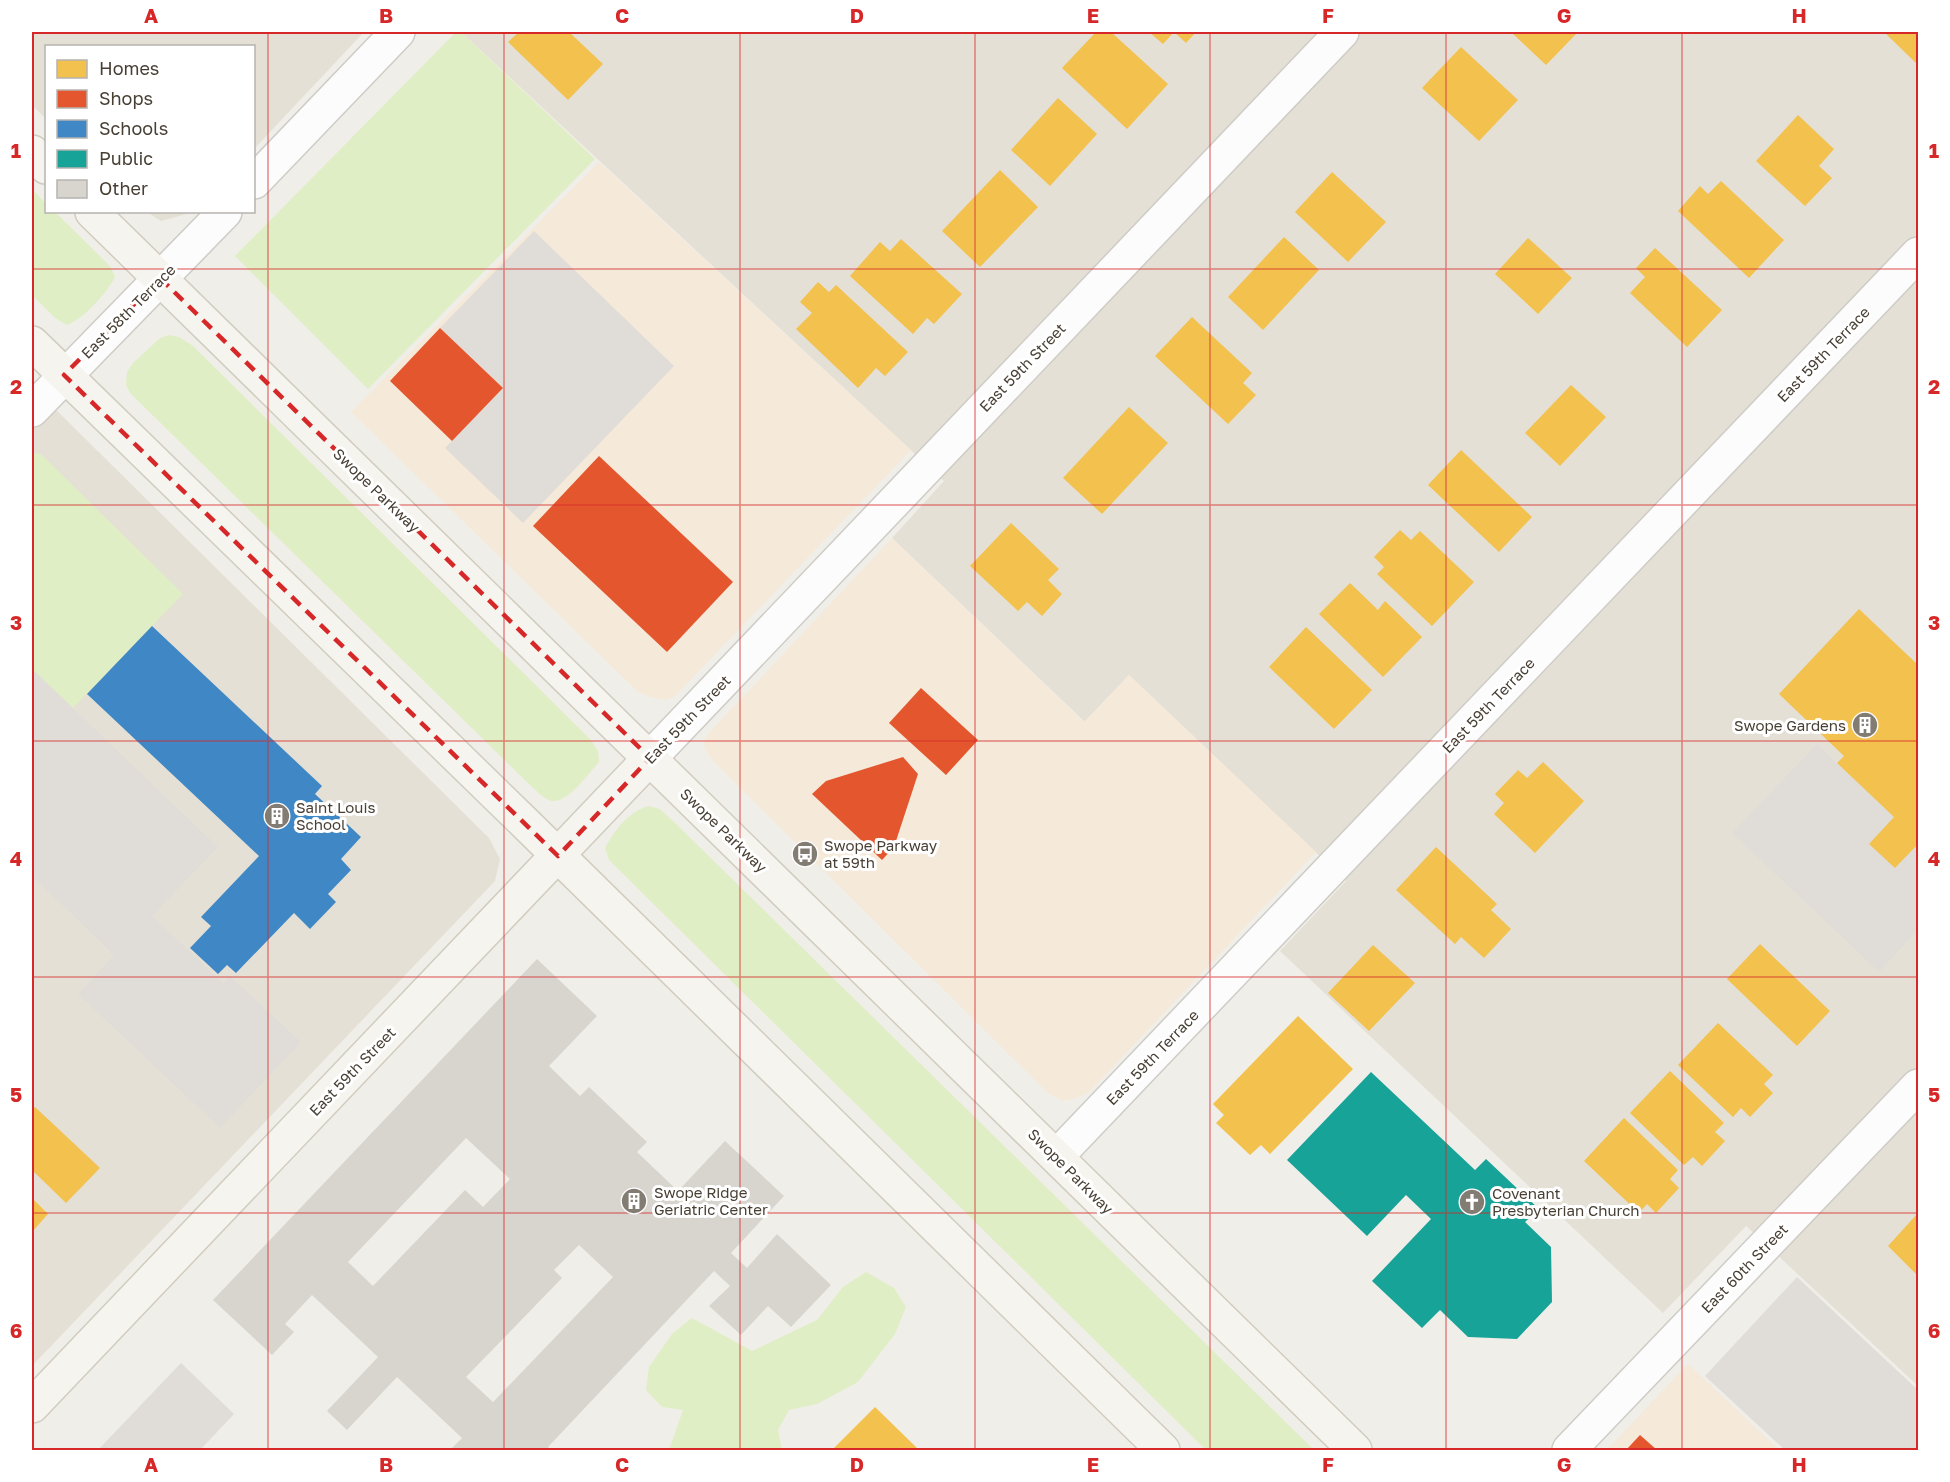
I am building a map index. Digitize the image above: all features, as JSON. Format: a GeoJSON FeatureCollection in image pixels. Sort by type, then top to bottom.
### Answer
{"type":"FeatureCollection","features":[{"type":"Feature","properties":{"kind":"main road"},"geometry":{"type":"LineString","coordinates":[[32,152],[45,166]]}},
{"type":"Feature","properties":{"kind":"main road","name":"Swope Parkway"},"geometry":{"type":"LineString","coordinates":[[93,213],[1355,1450]]}},
{"type":"Feature","properties":{"kind":"main road"},"geometry":{"type":"LineString","coordinates":[[32,343],[1163,1450]]}},
{"type":"Feature","properties":{"kind":"main road","name":"East 59th Street"},"geometry":{"type":"LineString","coordinates":[[32,1406],[650,758]]}},
{"type":"Feature","properties":{"kind":"street"},"geometry":{"type":"LineString","coordinates":[[255,181],[398,32]]}},
{"type":"Feature","properties":{"kind":"street","name":"East 59th Street"},"geometry":{"type":"LineString","coordinates":[[650,758],[1342,32]]}},
{"type":"Feature","properties":{"kind":"street","name":"East 58th Terrace"},"geometry":{"type":"LineString","coordinates":[[32,410],[224,213]]}},
{"type":"Feature","properties":{"kind":"street","name":"East 59th Terrace"},"geometry":{"type":"LineString","coordinates":[[1057,1156],[1918,254]]}},
{"type":"Feature","properties":{"kind":"street","name":"East 60th Street"},"geometry":{"type":"LineString","coordinates":[[1569,1450],[1918,1086]]}},
{"type":"Feature","properties":{"kind":"highlighted area"},"geometry":{"type":"Polygon","coordinates":[[[160,278],[650,758],[558,856],[64,375],[160,278]]]}},
{"type":"Feature","properties":{"kind":"shaded area"},"geometry":{"type":"Polygon","coordinates":[[[32,32],[364,32],[255,148],[255,45],[45,45],[45,118],[32,105],[32,32]]]}},
{"type":"Feature","properties":{"kind":"shaded area"},"geometry":{"type":"Polygon","coordinates":[[[461,32],[1918,32],[1918,1386],[1746,1226],[1663,1313],[1280,951],[1346,881],[1129,675],[1085,722],[892,538],[944,481],[461,32]]]}},
{"type":"Feature","properties":{"kind":"shaded area"},"geometry":{"type":"Polygon","coordinates":[[[599,162],[911,450],[674,697],[665,700],[637,691],[351,412],[599,162]]]}},
{"type":"Feature","properties":{"kind":"shaded area"},"geometry":{"type":"Polygon","coordinates":[[[149,213],[190,213],[161,221],[149,213]]]}},
{"type":"Feature","properties":{"kind":"shaded area"},"geometry":{"type":"Polygon","coordinates":[[[534,231],[674,366],[523,523],[445,448],[503,388],[440,328],[534,231]]]}},
{"type":"Feature","properties":{"kind":"shaded area"},"geometry":{"type":"Polygon","coordinates":[[[32,386],[489,838],[500,859],[495,881],[32,1366],[32,386]]]}},
{"type":"Feature","properties":{"kind":"shaded area"},"geometry":{"type":"Polygon","coordinates":[[[892,538],[1084,722],[1129,675],[1316,852],[1089,1092],[1075,1099],[1063,1101],[1049,1094],[713,761],[706,751],[704,744],[707,735],[892,538]]]}},
{"type":"Feature","properties":{"kind":"shaded area"},"geometry":{"type":"Polygon","coordinates":[[[32,669],[218,847],[152,916],[223,983],[230,976],[301,1042],[220,1128],[78,994],[114,955],[32,876],[32,669]]]}},
{"type":"Feature","properties":{"kind":"shaded area"},"geometry":{"type":"Polygon","coordinates":[[[1817,744],[1894,817],[1869,844],[1895,868],[1918,844],[1918,930],[1879,972],[1732,833],[1817,744]]]}},
{"type":"Feature","properties":{"kind":"shaded area"},"geometry":{"type":"Polygon","coordinates":[[[1797,1277],[1918,1390],[1918,1450],[1785,1450],[1705,1376],[1797,1277]]]}},
{"type":"Feature","properties":{"kind":"shaded area"},"geometry":{"type":"Polygon","coordinates":[[[181,1363],[234,1414],[200,1450],[98,1450],[181,1363]]]}},
{"type":"Feature","properties":{"kind":"shaded area"},"geometry":{"type":"Polygon","coordinates":[[[1688,1364],[1779,1450],[1607,1450],[1688,1364]]]}},
{"type":"Feature","properties":{"kind":"green space"},"geometry":{"type":"Polygon","coordinates":[[[456,32],[461,32],[595,159],[368,389],[235,256],[456,32]]]}},
{"type":"Feature","properties":{"kind":"green space"},"geometry":{"type":"Polygon","coordinates":[[[32,189],[45,203],[45,213],[56,213],[110,266],[115,277],[94,305],[67,325],[55,318],[32,295],[32,189]]]}},
{"type":"Feature","properties":{"kind":"green space"},"geometry":{"type":"Polygon","coordinates":[[[169,335],[179,337],[193,346],[591,740],[598,751],[599,762],[571,792],[565,797],[552,801],[532,787],[130,393],[126,385],[127,372],[133,363],[160,338],[169,335]]]}},
{"type":"Feature","properties":{"kind":"green space"},"geometry":{"type":"Polygon","coordinates":[[[36,453],[42,455],[183,594],[73,708],[32,669],[32,455],[36,453]]]}},
{"type":"Feature","properties":{"kind":"green space"},"geometry":{"type":"Polygon","coordinates":[[[648,806],[660,809],[672,820],[1314,1450],[1206,1450],[609,860],[605,848],[613,835],[628,817],[648,806]]]}},
{"type":"Feature","properties":{"kind":"green space"},"geometry":{"type":"Polygon","coordinates":[[[866,1272],[894,1288],[906,1307],[895,1334],[858,1382],[817,1404],[789,1410],[778,1430],[782,1450],[669,1450],[683,1410],[662,1407],[646,1390],[649,1367],[672,1334],[692,1318],[752,1351],[817,1320],[843,1287],[866,1272]]]}},
{"type":"Feature","properties":{"kind":"building: Homes"},"geometry":{"type":"Polygon","coordinates":[[[519,32],[569,32],[603,64],[568,100],[508,42],[519,32]]]}},
{"type":"Feature","properties":{"kind":"building: Homes"},"geometry":{"type":"Polygon","coordinates":[[[1096,32],[1111,32],[1168,84],[1127,129],[1062,68],[1096,32]]]}},
{"type":"Feature","properties":{"kind":"building: Homes"},"geometry":{"type":"Polygon","coordinates":[[[1149,32],[1174,32],[1163,44],[1149,32]]]}},
{"type":"Feature","properties":{"kind":"building: Homes"},"geometry":{"type":"Polygon","coordinates":[[[1174,32],[1196,32],[1186,43],[1174,32]]]}},
{"type":"Feature","properties":{"kind":"building: Homes"},"geometry":{"type":"Polygon","coordinates":[[[1511,32],[1578,32],[1546,65],[1511,32]]]}},
{"type":"Feature","properties":{"kind":"building: Homes"},"geometry":{"type":"Polygon","coordinates":[[[1884,32],[1918,32],[1918,65],[1884,32]]]}},
{"type":"Feature","properties":{"kind":"building: Homes"},"geometry":{"type":"Polygon","coordinates":[[[1461,47],[1518,100],[1479,141],[1422,88],[1461,47]]]}},
{"type":"Feature","properties":{"kind":"building: Homes"},"geometry":{"type":"Polygon","coordinates":[[[1058,98],[1097,134],[1050,186],[1011,150],[1058,98]]]}},
{"type":"Feature","properties":{"kind":"building: Homes"},"geometry":{"type":"Polygon","coordinates":[[[1798,115],[1834,149],[1819,166],[1832,178],[1805,206],[1756,161],[1798,115]]]}},
{"type":"Feature","properties":{"kind":"building: Homes"},"geometry":{"type":"Polygon","coordinates":[[[1000,170],[1038,207],[980,267],[942,231],[1000,170]]]}},
{"type":"Feature","properties":{"kind":"building: Homes"},"geometry":{"type":"Polygon","coordinates":[[[1332,172],[1386,222],[1348,262],[1295,212],[1332,172]]]}},
{"type":"Feature","properties":{"kind":"building: Homes"},"geometry":{"type":"Polygon","coordinates":[[[1721,181],[1784,240],[1749,278],[1678,211],[1700,186],[1708,194],[1721,181]]]}},
{"type":"Feature","properties":{"kind":"building: Homes"},"geometry":{"type":"Polygon","coordinates":[[[1284,237],[1319,270],[1263,330],[1228,297],[1284,237]]]}},
{"type":"Feature","properties":{"kind":"building: Homes"},"geometry":{"type":"Polygon","coordinates":[[[1528,238],[1572,278],[1538,314],[1495,274],[1528,238]]]}},
{"type":"Feature","properties":{"kind":"building: Homes"},"geometry":{"type":"Polygon","coordinates":[[[901,239],[962,294],[934,324],[927,318],[913,334],[850,276],[880,242],[890,251],[901,239]]]}},
{"type":"Feature","properties":{"kind":"building: Homes"},"geometry":{"type":"Polygon","coordinates":[[[1655,248],[1722,310],[1687,347],[1630,293],[1645,277],[1636,268],[1655,248]]]}},
{"type":"Feature","properties":{"kind":"building: Homes"},"geometry":{"type":"Polygon","coordinates":[[[818,282],[829,292],[836,285],[908,352],[885,376],[876,368],[858,388],[796,329],[812,313],[800,302],[818,282]]]}},
{"type":"Feature","properties":{"kind":"building: Homes"},"geometry":{"type":"Polygon","coordinates":[[[1192,317],[1252,373],[1243,383],[1256,395],[1228,424],[1155,356],[1192,317]]]}},
{"type":"Feature","properties":{"kind":"building: Homes"},"geometry":{"type":"Polygon","coordinates":[[[1571,385],[1606,417],[1560,466],[1525,433],[1571,385]]]}},
{"type":"Feature","properties":{"kind":"building: Homes"},"geometry":{"type":"Polygon","coordinates":[[[1129,407],[1168,443],[1102,514],[1063,478],[1129,407]]]}},
{"type":"Feature","properties":{"kind":"building: Homes"},"geometry":{"type":"Polygon","coordinates":[[[1461,450],[1532,517],[1499,552],[1428,485],[1461,450]]]}},
{"type":"Feature","properties":{"kind":"building: Homes"},"geometry":{"type":"Polygon","coordinates":[[[1011,523],[1059,569],[1048,580],[1062,594],[1042,616],[1027,602],[1018,611],[970,566],[1011,523]]]}},
{"type":"Feature","properties":{"kind":"building: Homes"},"geometry":{"type":"Polygon","coordinates":[[[1400,530],[1411,540],[1420,531],[1474,582],[1432,626],[1377,574],[1384,567],[1374,557],[1400,530]]]}},
{"type":"Feature","properties":{"kind":"building: Homes"},"geometry":{"type":"Polygon","coordinates":[[[1350,583],[1378,610],[1385,601],[1422,637],[1383,677],[1319,614],[1350,583]]]}},
{"type":"Feature","properties":{"kind":"building: Homes","name":"Swope Gardens"},"geometry":{"type":"Polygon","coordinates":[[[1859,609],[1918,665],[1918,844],[1895,868],[1869,844],[1894,817],[1837,763],[1844,756],[1779,694],[1859,609]]]}},
{"type":"Feature","properties":{"kind":"building: Homes"},"geometry":{"type":"Polygon","coordinates":[[[1306,627],[1372,690],[1334,729],[1269,667],[1306,627]]]}},
{"type":"Feature","properties":{"kind":"building: Homes"},"geometry":{"type":"Polygon","coordinates":[[[1543,762],[1584,801],[1535,853],[1494,814],[1504,803],[1495,794],[1518,770],[1527,778],[1543,762]]]}},
{"type":"Feature","properties":{"kind":"building: Homes"},"geometry":{"type":"Polygon","coordinates":[[[1436,847],[1497,904],[1491,910],[1511,929],[1484,958],[1461,937],[1455,944],[1396,890],[1436,847]]]}},
{"type":"Feature","properties":{"kind":"building: Homes"},"geometry":{"type":"Polygon","coordinates":[[[1760,944],[1830,1011],[1797,1046],[1727,979],[1760,944]]]}},
{"type":"Feature","properties":{"kind":"building: Homes"},"geometry":{"type":"Polygon","coordinates":[[[1373,945],[1415,983],[1369,1031],[1328,993],[1373,945]]]}},
{"type":"Feature","properties":{"kind":"building: Homes"},"geometry":{"type":"Polygon","coordinates":[[[1298,1016],[1353,1069],[1270,1154],[1261,1145],[1250,1155],[1216,1123],[1224,1115],[1213,1104],[1298,1016]]]}},
{"type":"Feature","properties":{"kind":"building: Homes"},"geometry":{"type":"Polygon","coordinates":[[[1718,1023],[1773,1075],[1764,1084],[1773,1093],[1750,1117],[1741,1108],[1733,1117],[1678,1065],[1718,1023]]]}},
{"type":"Feature","properties":{"kind":"building: Homes"},"geometry":{"type":"Polygon","coordinates":[[[1670,1071],[1724,1123],[1715,1132],[1725,1141],[1702,1166],[1693,1157],[1684,1165],[1630,1113],[1670,1071]]]}},
{"type":"Feature","properties":{"kind":"building: Homes"},"geometry":{"type":"Polygon","coordinates":[[[35,1107],[100,1168],[66,1203],[32,1170],[32,1111],[35,1107]]]}},
{"type":"Feature","properties":{"kind":"building: Homes"},"geometry":{"type":"Polygon","coordinates":[[[1624,1118],[1678,1170],[1670,1179],[1679,1188],[1656,1213],[1647,1204],[1639,1213],[1584,1161],[1624,1118]]]}},
{"type":"Feature","properties":{"kind":"building: Homes"},"geometry":{"type":"Polygon","coordinates":[[[32,1198],[48,1214],[32,1232],[32,1198]]]}},
{"type":"Feature","properties":{"kind":"building: Homes"},"geometry":{"type":"Polygon","coordinates":[[[1918,1213],[1918,1276],[1888,1246],[1918,1213]]]}},
{"type":"Feature","properties":{"kind":"building: Homes"},"geometry":{"type":"Polygon","coordinates":[[[875,1407],[919,1450],[832,1450],[875,1407]]]}},
{"type":"Feature","properties":{"kind":"building: Shops"},"geometry":{"type":"Polygon","coordinates":[[[440,328],[503,388],[452,441],[390,381],[440,328]]]}},
{"type":"Feature","properties":{"kind":"building: Shops"},"geometry":{"type":"Polygon","coordinates":[[[599,456],[733,582],[667,652],[533,526],[599,456]]]}},
{"type":"Feature","properties":{"kind":"building: Shops"},"geometry":{"type":"Polygon","coordinates":[[[921,688],[978,740],[946,775],[889,723],[921,688]]]}},
{"type":"Feature","properties":{"kind":"building: Shops"},"geometry":{"type":"Polygon","coordinates":[[[903,757],[918,774],[894,847],[882,860],[812,794],[826,781],[903,757]]]}},
{"type":"Feature","properties":{"kind":"building: Shops"},"geometry":{"type":"Polygon","coordinates":[[[1640,1435],[1657,1450],[1626,1450],[1640,1435]]]}},
{"type":"Feature","properties":{"kind":"building: Schools","name":"Saint Louis School"},"geometry":{"type":"Polygon","coordinates":[[[152,626],[322,786],[315,794],[361,837],[341,859],[351,870],[328,894],[336,902],[310,929],[294,913],[236,973],[227,965],[218,974],[190,948],[211,926],[201,917],[259,856],[87,694],[152,626]]]}},
{"type":"Feature","properties":{"kind":"building: Public","name":"Covenant Presbyterian Church"},"geometry":{"type":"Polygon","coordinates":[[[1371,1072],[1475,1170],[1486,1159],[1539,1209],[1525,1222],[1551,1247],[1552,1302],[1517,1339],[1468,1337],[1440,1310],[1422,1328],[1372,1281],[1431,1219],[1406,1195],[1367,1236],[1287,1160],[1371,1072]]]}},
{"type":"Feature","properties":{"kind":"building: Other","name":"Swope Ridge Geriatric Center"},"geometry":{"type":"Polygon","coordinates":[[[537,959],[597,1016],[549,1066],[580,1096],[589,1087],[647,1142],[637,1152],[678,1191],[725,1141],[784,1196],[731,1253],[747,1268],[777,1234],[831,1285],[791,1327],[768,1306],[741,1335],[709,1306],[730,1286],[714,1271],[548,1447],[552,1450],[450,1450],[462,1438],[397,1377],[347,1430],[327,1411],[378,1357],[312,1295],[285,1324],[294,1332],[272,1355],[213,1300],[537,959]],[[466,1138],[348,1262],[373,1286],[465,1190],[483,1207],[510,1179],[466,1138]],[[579,1245],[554,1270],[562,1278],[466,1377],[493,1402],[613,1277],[579,1245]]]}},
{"type":"Feature","properties":{"kind":"place","name":"Swope Gardens"},"geometry":{"type":"Point","coordinates":[1865,725]}},
{"type":"Feature","properties":{"kind":"place","name":"Saint Louis School"},"geometry":{"type":"Point","coordinates":[277,816]}},
{"type":"Feature","properties":{"kind":"place","name":"Swope Parkway at 59th"},"geometry":{"type":"Point","coordinates":[805,854]}},
{"type":"Feature","properties":{"kind":"place","name":"Swope Ridge Geriatric Center"},"geometry":{"type":"Point","coordinates":[634,1201]}},
{"type":"Feature","properties":{"kind":"place","name":"Covenant Presbyterian Church"},"geometry":{"type":"Point","coordinates":[1472,1202]}}]}
